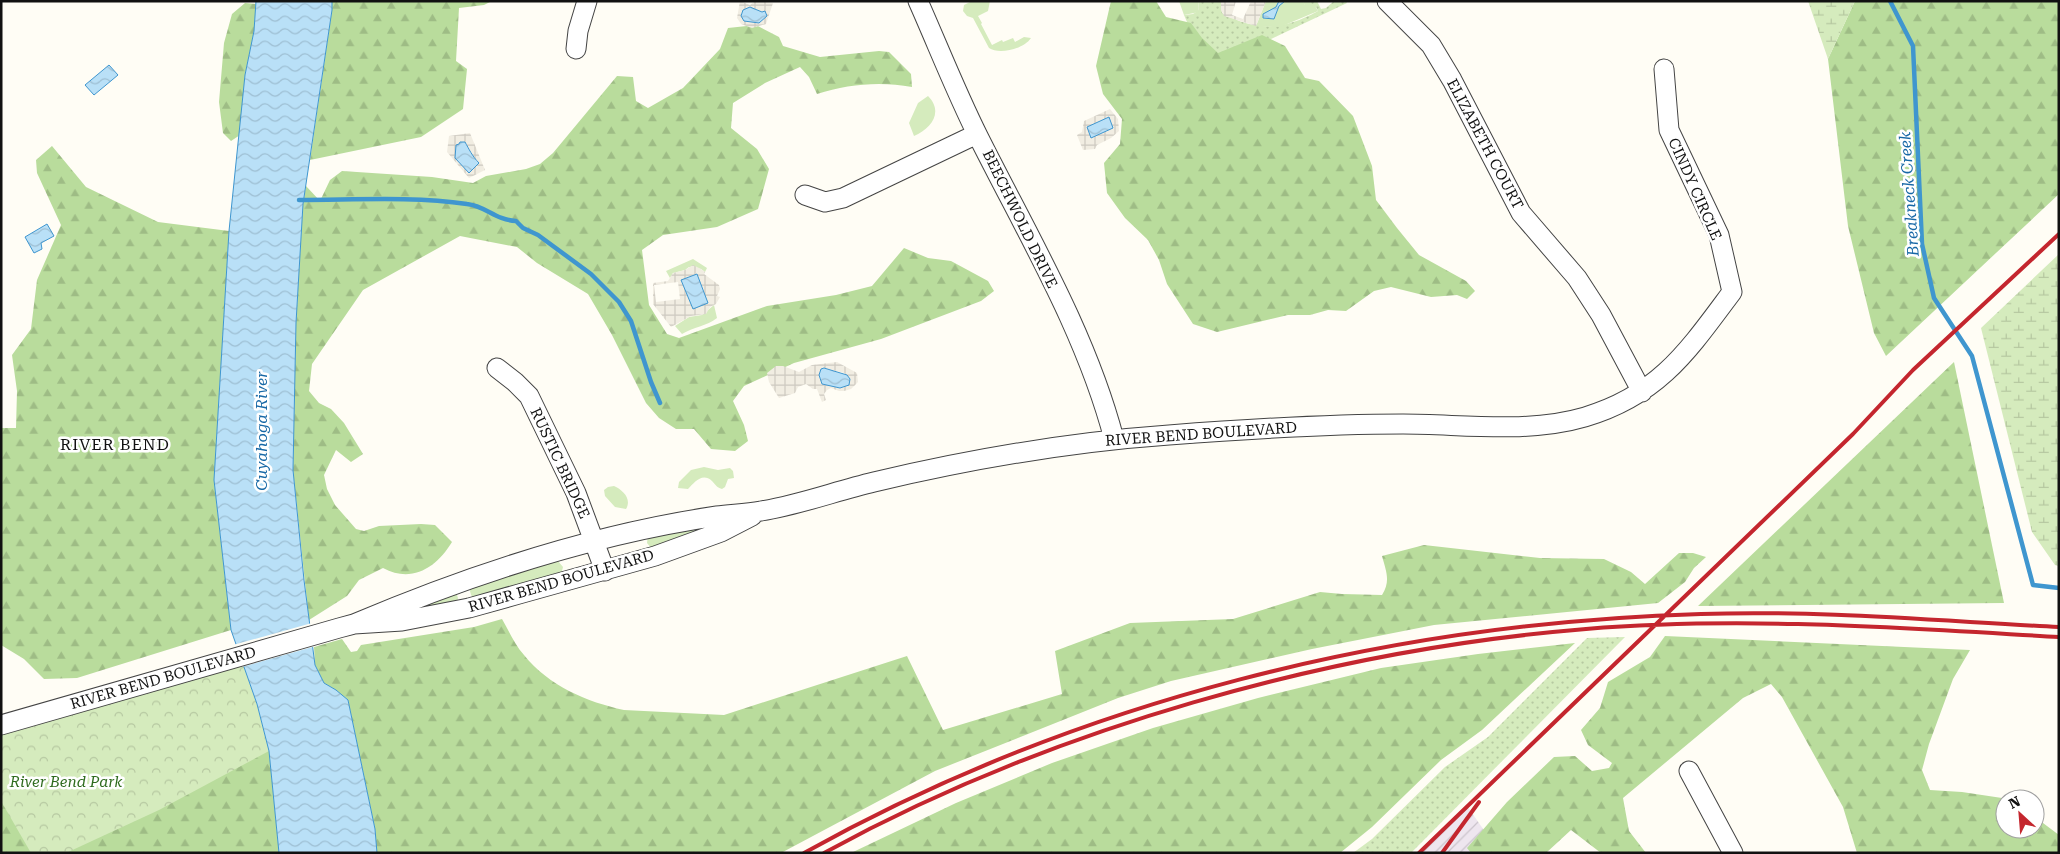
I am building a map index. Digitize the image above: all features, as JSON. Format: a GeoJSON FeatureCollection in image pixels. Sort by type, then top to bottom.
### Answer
{"type":"FeatureCollection","features":[{"type":"Feature","properties":{"kind":"street"},"geometry":{"type":"LineString","coordinates":[[576,49],[578,31],[587,1]]}},
{"type":"Feature","properties":{"kind":"street","name":"BEECHWOLD DRIVE"},"geometry":{"type":"LineString","coordinates":[[918,1],[977,134],[1023,222],[1075,330],[1103,399],[1114,439]]}},
{"type":"Feature","properties":{"kind":"street","name":"ELIZABETH COURT"},"geometry":{"type":"LineString","coordinates":[[1387,1],[1431,45],[1452,80],[1521,213],[1577,278],[1601,315],[1642,392]]}},
{"type":"Feature","properties":{"kind":"street","name":"CINDY CIRCLE"},"geometry":{"type":"LineString","coordinates":[[1642,392],[1662,377],[1681,358],[1732,292],[1719,235],[1669,130],[1664,69]]}},
{"type":"Feature","properties":{"kind":"street"},"geometry":{"type":"LineString","coordinates":[[806,195],[825,202],[843,198],[977,134]]}},
{"type":"Feature","properties":{"kind":"street","name":"RUSTIC BRIDGE"},"geometry":{"type":"LineString","coordinates":[[497,368],[529,396],[570,479],[605,571]]}},
{"type":"Feature","properties":{"kind":"street","name":"RIVER BEND BOULEVARD"},"geometry":{"type":"LineString","coordinates":[[1,725],[346,626],[461,580],[594,542],[716,516],[762,511],[874,482],[960,463],[1114,439],[1293,426],[1405,424],[1500,426],[1542,424],[1584,417],[1612,407],[1642,392]]}},
{"type":"Feature","properties":{"kind":"street","name":"RIVER BEND BOULEVARD"},"geometry":{"type":"LineString","coordinates":[[346,626],[402,621],[470,608],[605,571],[656,556],[721,532],[762,511]]}},
{"type":"Feature","properties":{"kind":"street"},"geometry":{"type":"LineString","coordinates":[[1689,771],[1733,853]]}},
{"type":"Feature","properties":{"kind":"shaded area"},"geometry":{"type":"Polygon","coordinates":[[[740,1],[750,5],[755,1],[773,3],[766,24],[752,28],[741,24],[737,18],[740,1]],[[750,7],[754,21],[759,23],[762,12],[750,7]]]}},
{"type":"Feature","properties":{"kind":"shaded area"},"geometry":{"type":"Polygon","coordinates":[[[1221,1],[1236,1],[1232,15],[1243,19],[1251,1],[1266,1],[1256,26],[1224,16],[1221,10],[1221,1]]]}},
{"type":"Feature","properties":{"kind":"shaded area"},"geometry":{"type":"Polygon","coordinates":[[[1110,109],[1118,119],[1119,131],[1111,138],[1097,145],[1095,149],[1083,150],[1077,135],[1082,132],[1084,121],[1110,109]]]}},
{"type":"Feature","properties":{"kind":"shaded area"},"geometry":{"type":"Polygon","coordinates":[[[470,133],[485,170],[469,178],[447,152],[449,136],[470,133]]]}},
{"type":"Feature","properties":{"kind":"shaded area"},"geometry":{"type":"Polygon","coordinates":[[[693,265],[705,272],[704,274],[719,285],[720,289],[717,296],[720,297],[706,314],[691,316],[671,327],[653,304],[653,283],[668,281],[673,273],[685,270],[693,265]],[[678,282],[654,285],[656,302],[680,299],[678,282]]]}},
{"type":"Feature","properties":{"kind":"shaded area"},"geometry":{"type":"Polygon","coordinates":[[[837,362],[857,373],[858,382],[851,389],[844,391],[831,388],[827,390],[824,394],[826,400],[822,402],[817,389],[813,389],[806,384],[798,387],[795,393],[779,398],[769,382],[767,373],[776,366],[783,366],[799,372],[812,365],[837,362]],[[824,368],[821,378],[838,388],[850,379],[844,373],[824,368]]]}},
{"type":"Feature","properties":{"kind":"shaded area"},"geometry":{"type":"Polygon","coordinates":[[[1467,806],[1500,853],[1419,853],[1467,806]]]}},
{"type":"Feature","properties":{"kind":"green space"},"geometry":{"type":"Polygon","coordinates":[[[332,1],[492,1],[484,5],[459,8],[456,61],[467,69],[463,109],[421,137],[310,160],[332,1]]]}},
{"type":"Feature","properties":{"kind":"green space"},"geometry":{"type":"Polygon","coordinates":[[[972,1],[990,1],[988,11],[978,16],[992,45],[1002,40],[1003,42],[1013,38],[1015,42],[1024,37],[1031,38],[1023,45],[1011,50],[999,51],[989,48],[973,18],[967,16],[963,11],[964,5],[972,1]]]}},
{"type":"Feature","properties":{"kind":"green space"},"geometry":{"type":"Polygon","coordinates":[[[1111,1],[1156,1],[1166,17],[1191,23],[1202,38],[1218,53],[1262,35],[1285,46],[1305,78],[1319,81],[1353,116],[1372,166],[1376,200],[1397,228],[1419,255],[1466,281],[1475,291],[1467,299],[1457,295],[1431,297],[1391,287],[1374,291],[1346,311],[1328,310],[1310,315],[1288,315],[1217,332],[1193,324],[1167,284],[1159,260],[1148,240],[1125,218],[1107,193],[1104,163],[1120,144],[1122,119],[1103,94],[1096,66],[1111,1]]]}},
{"type":"Feature","properties":{"kind":"green space"},"geometry":{"type":"Polygon","coordinates":[[[1179,1],[1198,1],[1199,12],[1184,15],[1179,1]]]}},
{"type":"Feature","properties":{"kind":"green space"},"geometry":{"type":"Polygon","coordinates":[[[1198,1],[1221,1],[1222,13],[1259,26],[1282,25],[1294,22],[1318,11],[1316,7],[1305,6],[1303,1],[1317,1],[1321,9],[1326,8],[1334,1],[1346,1],[1347,3],[1216,65],[1196,43],[1184,15],[1193,14],[1199,10],[1198,1]]]}},
{"type":"Feature","properties":{"kind":"green space"},"geometry":{"type":"Polygon","coordinates":[[[1266,1],[1303,1],[1305,5],[1315,6],[1318,11],[1280,27],[1256,26],[1266,1]]]}},
{"type":"Feature","properties":{"kind":"green space"},"geometry":{"type":"Polygon","coordinates":[[[1808,1],[1855,1],[1828,59],[1808,1]]]}},
{"type":"Feature","properties":{"kind":"green space"},"geometry":{"type":"Polygon","coordinates":[[[1855,1],[2059,1],[2059,194],[1886,356],[1874,333],[1848,226],[1828,59],[1855,1]]]}},
{"type":"Feature","properties":{"kind":"green space"},"geometry":{"type":"Polygon","coordinates":[[[245,3],[256,4],[254,31],[245,75],[240,135],[231,141],[223,133],[219,102],[224,43],[232,14],[245,3]]]}},
{"type":"Feature","properties":{"kind":"green space"},"geometry":{"type":"Polygon","coordinates":[[[756,25],[779,37],[783,46],[820,57],[879,51],[889,52],[911,74],[912,87],[876,84],[840,88],[817,94],[809,77],[800,67],[765,83],[733,103],[731,128],[757,149],[769,169],[758,209],[717,227],[663,235],[642,250],[649,305],[667,334],[679,338],[767,306],[836,295],[872,286],[904,248],[928,258],[951,261],[988,281],[994,291],[981,301],[881,339],[794,363],[744,386],[733,401],[744,425],[748,441],[735,451],[711,449],[694,429],[676,429],[659,418],[646,403],[612,335],[588,294],[537,263],[517,247],[460,236],[363,290],[312,364],[309,391],[319,403],[331,409],[344,423],[363,454],[351,462],[336,450],[324,475],[327,489],[335,505],[356,529],[364,531],[379,526],[435,525],[452,542],[439,559],[423,570],[404,574],[394,573],[383,568],[359,580],[347,596],[309,620],[293,470],[296,323],[303,204],[306,186],[320,201],[330,180],[342,171],[432,177],[473,183],[486,176],[526,169],[540,164],[553,153],[617,76],[633,77],[636,101],[648,108],[683,88],[720,49],[728,28],[756,25]]]}},
{"type":"Feature","properties":{"kind":"green space"},"geometry":{"type":"Polygon","coordinates":[[[928,96],[933,102],[935,114],[926,129],[914,136],[909,123],[918,103],[928,96]]]}},
{"type":"Feature","properties":{"kind":"green space"},"geometry":{"type":"Polygon","coordinates":[[[52,146],[86,187],[158,222],[229,231],[214,480],[231,630],[77,678],[44,679],[24,659],[1,645],[1,428],[16,428],[17,391],[12,355],[31,329],[37,280],[61,225],[37,173],[36,160],[52,146]]]}},
{"type":"Feature","properties":{"kind":"green space"},"geometry":{"type":"Polygon","coordinates":[[[2059,254],[2059,566],[2055,565],[2032,532],[1981,328],[2059,254]]]}},
{"type":"Feature","properties":{"kind":"green space"},"geometry":{"type":"Polygon","coordinates":[[[693,259],[707,268],[705,272],[701,269],[689,267],[673,273],[670,278],[666,271],[693,259]]]}},
{"type":"Feature","properties":{"kind":"green space"},"geometry":{"type":"Polygon","coordinates":[[[714,305],[717,318],[713,321],[682,334],[675,326],[689,317],[702,315],[714,305]]]}},
{"type":"Feature","properties":{"kind":"green space"},"geometry":{"type":"Polygon","coordinates":[[[1954,362],[2004,603],[1698,606],[1954,362]]]}},
{"type":"Feature","properties":{"kind":"green space"},"geometry":{"type":"Polygon","coordinates":[[[704,467],[718,470],[730,468],[733,471],[734,478],[728,479],[725,487],[722,489],[705,478],[698,479],[688,489],[678,488],[679,482],[691,470],[704,467]]]}},
{"type":"Feature","properties":{"kind":"green space"},"geometry":{"type":"Polygon","coordinates":[[[614,486],[626,495],[628,505],[626,509],[615,507],[605,496],[604,490],[614,486]]]}},
{"type":"Feature","properties":{"kind":"green space"},"geometry":{"type":"Polygon","coordinates":[[[720,525],[652,549],[647,543],[648,535],[720,525]]]}},
{"type":"Feature","properties":{"kind":"green space"},"geometry":{"type":"Polygon","coordinates":[[[1424,545],[1540,558],[1604,559],[1631,572],[1645,584],[1679,553],[1693,553],[1706,557],[1694,568],[1685,582],[1658,603],[1434,625],[1312,649],[1171,681],[1118,698],[935,771],[781,853],[377,853],[375,829],[348,700],[324,683],[315,665],[314,647],[342,639],[351,652],[357,651],[361,645],[474,627],[502,619],[518,647],[534,666],[557,684],[583,697],[624,710],[724,715],[907,656],[943,730],[1062,694],[1055,651],[1130,623],[1233,619],[1320,592],[1382,595],[1387,580],[1382,556],[1424,545]]]}},
{"type":"Feature","properties":{"kind":"green space"},"geometry":{"type":"Polygon","coordinates":[[[558,561],[563,567],[561,575],[475,599],[471,595],[469,587],[558,561]]]}},
{"type":"Feature","properties":{"kind":"green space"},"geometry":{"type":"Polygon","coordinates":[[[456,592],[457,602],[430,610],[401,607],[456,592]]]}},
{"type":"Feature","properties":{"kind":"green space"},"geometry":{"type":"Polygon","coordinates":[[[1665,636],[1970,650],[1953,679],[1929,744],[1922,770],[1930,790],[1995,797],[1995,839],[2045,839],[2045,824],[2059,835],[2059,853],[1857,853],[1843,807],[1782,697],[1771,684],[1743,698],[1623,798],[1629,831],[1646,853],[1601,853],[1571,830],[1546,853],[1471,853],[1467,848],[1507,802],[1554,757],[1575,756],[1592,771],[1609,768],[1612,763],[1588,745],[1581,730],[1600,708],[1608,682],[1650,657],[1665,636]]]}},
{"type":"Feature","properties":{"kind":"green space"},"geometry":{"type":"Polygon","coordinates":[[[1625,637],[1411,853],[1353,853],[1372,839],[1445,767],[1488,737],[1587,638],[1625,637]]]}},
{"type":"Feature","properties":{"kind":"green space"},"geometry":{"type":"Polygon","coordinates":[[[1575,643],[1482,730],[1441,760],[1372,827],[1340,853],[851,853],[956,803],[1052,763],[1153,728],[1258,698],[1381,668],[1575,643]]]}},
{"type":"Feature","properties":{"kind":"green space","name":"River Bend Park"},"geometry":{"type":"Polygon","coordinates":[[[243,664],[257,704],[269,751],[159,810],[66,853],[31,853],[1,801],[1,734],[243,664]]]}},
{"type":"Feature","properties":{"kind":"green space"},"geometry":{"type":"Polygon","coordinates":[[[269,751],[279,853],[1,853],[1,791],[179,756],[269,751]]]}},
{"type":"Feature","properties":{"kind":"water","name":"Cuyahoga River"},"geometry":{"type":"Polygon","coordinates":[[[256,1],[332,1],[303,204],[296,323],[293,470],[315,665],[324,683],[348,700],[375,829],[377,853],[279,853],[269,751],[257,704],[231,630],[214,480],[229,231],[245,75],[254,31],[256,1]]]}},
{"type":"Feature","properties":{"kind":"water"},"geometry":{"type":"Polygon","coordinates":[[[1279,1],[1285,1],[1279,6],[1274,19],[1263,18],[1263,14],[1276,7],[1279,1]]]}},
{"type":"Feature","properties":{"kind":"water"},"geometry":{"type":"Polygon","coordinates":[[[750,7],[762,12],[765,11],[767,16],[759,23],[744,21],[741,16],[743,10],[750,7]]]}},
{"type":"Feature","properties":{"kind":"water"},"geometry":{"type":"Polygon","coordinates":[[[109,65],[118,75],[94,95],[85,85],[109,65]]]}},
{"type":"Feature","properties":{"kind":"water"},"geometry":{"type":"Polygon","coordinates":[[[1109,117],[1113,128],[1091,138],[1087,127],[1109,117]]]}},
{"type":"Feature","properties":{"kind":"water"},"geometry":{"type":"Polygon","coordinates":[[[460,142],[465,142],[479,163],[469,173],[455,158],[456,145],[460,142]]]}},
{"type":"Feature","properties":{"kind":"water"},"geometry":{"type":"Polygon","coordinates":[[[47,224],[54,236],[41,243],[42,249],[34,253],[25,237],[47,224]]]}},
{"type":"Feature","properties":{"kind":"water"},"geometry":{"type":"Polygon","coordinates":[[[697,274],[708,303],[693,309],[681,280],[697,274]]]}},
{"type":"Feature","properties":{"kind":"water"},"geometry":{"type":"Polygon","coordinates":[[[824,368],[847,375],[850,379],[849,385],[840,388],[822,384],[819,375],[821,369],[824,368]]]}},
{"type":"Feature","properties":{"kind":"pier"},"geometry":{"type":"Polygon","coordinates":[[[312,623],[316,646],[242,667],[233,645],[312,623]]]}},
{"type":"Feature","properties":{"kind":"waterway","name":"Breakneck Creek"},"geometry":{"type":"LineString","coordinates":[[1890,1],[1913,46],[1922,244],[1934,298],[1972,356],[2033,585],[2059,588]]}},
{"type":"Feature","properties":{"kind":"waterway"},"geometry":{"type":"LineString","coordinates":[[299,200],[404,199],[446,202],[474,205],[502,218],[516,221],[523,228],[538,235],[591,274],[619,302],[631,321],[660,403]]}},
{"type":"Feature","properties":{"kind":"railway"},"geometry":{"type":"LineString","coordinates":[[1419,853],[1853,434],[1913,370],[2059,234]]}},
{"type":"Feature","properties":{"kind":"railway"},"geometry":{"type":"LineString","coordinates":[[804,853],[908,799],[1015,753],[1126,713],[1238,680],[1353,653],[1468,634],[1585,621],[1701,614],[1835,615],[2059,627]]}},
{"type":"Feature","properties":{"kind":"railway"},"geometry":{"type":"LineString","coordinates":[[824,853],[911,809],[1002,769],[1097,733],[1193,702],[1292,676],[1390,655],[1489,640],[1586,629],[1645,625],[1763,623],[2059,637]]}},
{"type":"Feature","properties":{"kind":"railway"},"geometry":{"type":"LineString","coordinates":[[1442,853],[1479,802]]}},
{"type":"Feature","properties":{"kind":"district","name":"RIVER BEND"},"geometry":{"type":"Point","coordinates":[115,444]}}]}
